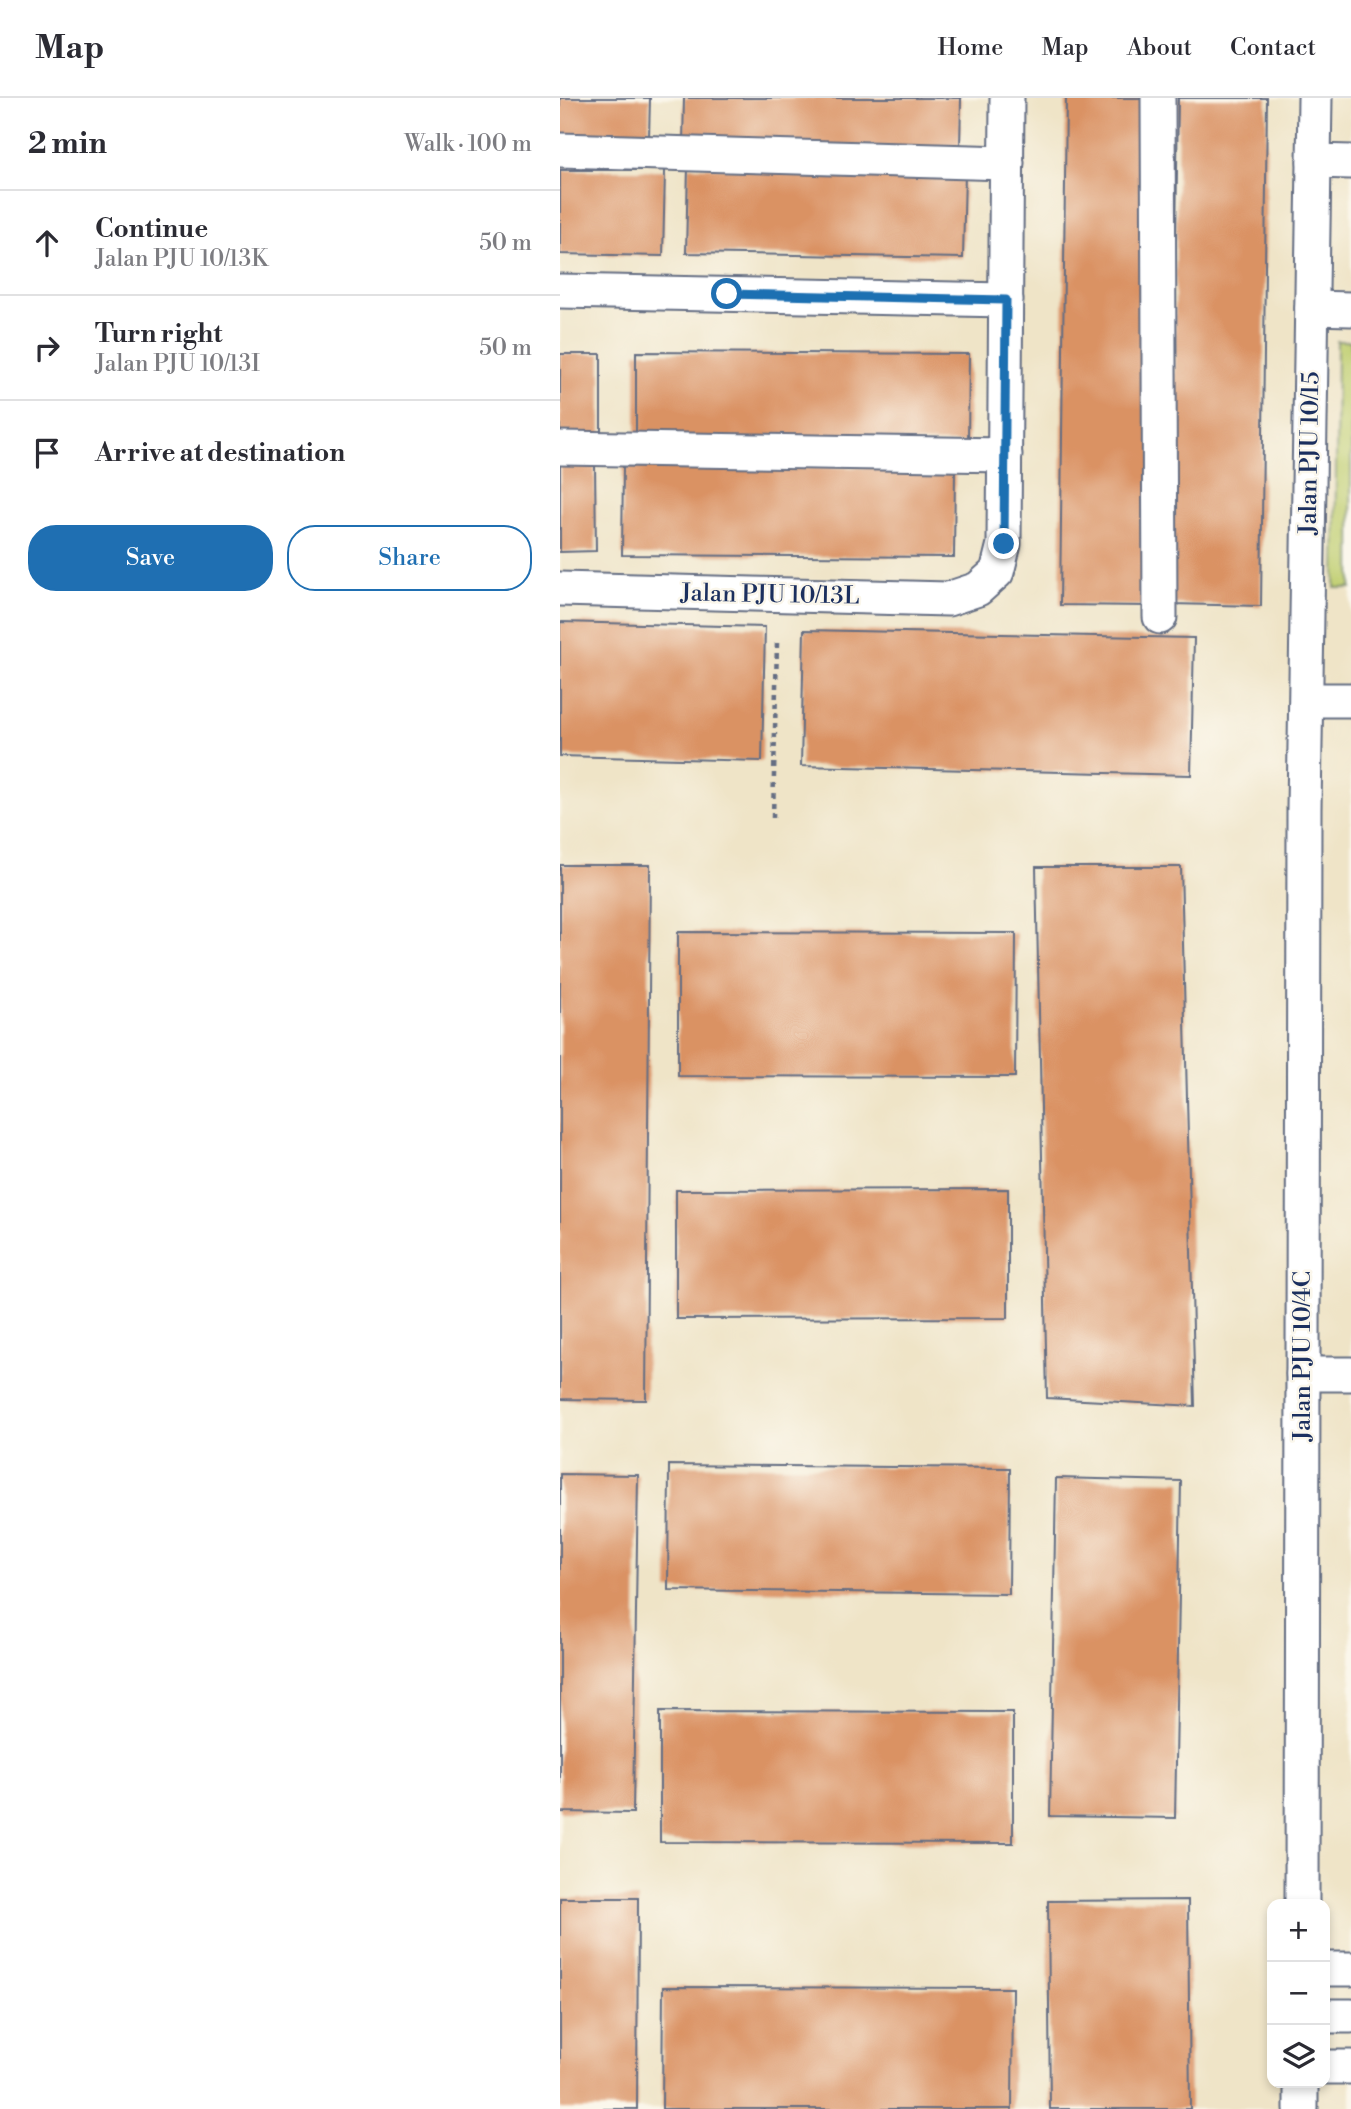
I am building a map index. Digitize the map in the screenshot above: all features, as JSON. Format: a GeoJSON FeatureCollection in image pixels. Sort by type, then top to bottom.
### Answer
{"type":"FeatureCollection","features":[{"type":"Feature","properties":{"kind":"street"},"geometry":{"type":"LineString","coordinates":[[560,448],[1005,455],[1007,98]]}},
{"type":"Feature","properties":{"kind":"street"},"geometry":{"type":"LineString","coordinates":[[1158,98],[1160,617]]}},
{"type":"Feature","properties":{"kind":"street","name":"Jalan PJU 10/15"},"geometry":{"type":"LineString","coordinates":[[1304,808],[1315,98]]}},
{"type":"Feature","properties":{"kind":"street"},"geometry":{"type":"LineString","coordinates":[[560,150],[1007,163]]}},
{"type":"Feature","properties":{"kind":"street"},"geometry":{"type":"LineString","coordinates":[[1314,161],[1351,162]]}},
{"type":"Feature","properties":{"kind":"street"},"geometry":{"type":"LineString","coordinates":[[560,291],[1006,300]]}},
{"type":"Feature","properties":{"kind":"street"},"geometry":{"type":"LineString","coordinates":[[1312,308],[1351,309]]}},
{"type":"Feature","properties":{"kind":"street","name":"Jalan PJU 10/13L"},"geometry":{"type":"LineString","coordinates":[[560,589],[948,599],[978,589],[997,572],[1004,544],[1005,455]]}},
{"type":"Feature","properties":{"kind":"street"},"geometry":{"type":"LineString","coordinates":[[1307,700],[1351,700]]}},
{"type":"Feature","properties":{"kind":"street","name":"Jalan PJU 10/4C"},"geometry":{"type":"LineString","coordinates":[[1302,1899],[1304,808]]}},
{"type":"Feature","properties":{"kind":"street"},"geometry":{"type":"LineString","coordinates":[[1303,1374],[1351,1374]]}},
{"type":"Feature","properties":{"kind":"street"},"geometry":{"type":"LineString","coordinates":[[1330,1969],[1351,1969]]}},
{"type":"Feature","properties":{"kind":"street"},"geometry":{"type":"LineString","coordinates":[[1330,2016],[1351,2016]]}},
{"type":"Feature","properties":{"kind":"street"},"geometry":{"type":"LineString","coordinates":[[1330,2067],[1351,2067]]}},
{"type":"Feature","properties":{"kind":"street"},"geometry":{"type":"LineString","coordinates":[[1301,2088],[1301,2109]]}},
{"type":"Feature","properties":{"kind":"path"},"geometry":{"type":"LineString","coordinates":[[773,818],[777,643]]}},
{"type":"Feature","properties":{"kind":"green space"},"geometry":{"type":"Polygon","coordinates":[[[1337,341],[1351,341],[1351,588],[1335,588],[1337,341]]]}},
{"type":"Feature","properties":{"kind":"building"},"geometry":{"type":"Polygon","coordinates":[[[560,98],[650,98],[649,138],[560,136],[560,98]]]}},
{"type":"Feature","properties":{"kind":"building"},"geometry":{"type":"Polygon","coordinates":[[[684,98],[961,98],[960,149],[683,144],[684,98]]]}},
{"type":"Feature","properties":{"kind":"building"},"geometry":{"type":"Polygon","coordinates":[[[1066,98],[1156,98],[1150,606],[1060,605],[1066,98]]]}},
{"type":"Feature","properties":{"kind":"building"},"geometry":{"type":"Polygon","coordinates":[[[1178,98],[1267,98],[1261,606],[1171,604],[1178,98]]]}},
{"type":"Feature","properties":{"kind":"building"},"geometry":{"type":"Polygon","coordinates":[[[688,167],[965,172],[963,258],[686,253],[688,167]]]}},
{"type":"Feature","properties":{"kind":"building"},"geometry":{"type":"Polygon","coordinates":[[[560,170],[665,170],[663,256],[560,254],[560,170]]]}},
{"type":"Feature","properties":{"kind":"building"},"geometry":{"type":"Polygon","coordinates":[[[636,352],[969,354],[968,443],[636,441],[636,352]]]}},
{"type":"Feature","properties":{"kind":"building"},"geometry":{"type":"Polygon","coordinates":[[[560,354],[601,354],[601,441],[560,441],[560,354]]]}},
{"type":"Feature","properties":{"kind":"building"},"geometry":{"type":"Polygon","coordinates":[[[560,464],[595,464],[596,551],[560,552],[560,464]]]}},
{"type":"Feature","properties":{"kind":"building"},"geometry":{"type":"Polygon","coordinates":[[[623,466],[955,468],[954,557],[622,555],[623,466]]]}},
{"type":"Feature","properties":{"kind":"building"},"geometry":{"type":"Polygon","coordinates":[[[560,622],[765,627],[762,761],[560,756],[560,622]]]}},
{"type":"Feature","properties":{"kind":"building"},"geometry":{"type":"Polygon","coordinates":[[[804,630],[1194,638],[1191,775],[801,766],[804,630]]]}},
{"type":"Feature","properties":{"kind":"building"},"geometry":{"type":"Polygon","coordinates":[[[560,865],[650,865],[646,1400],[560,1399],[560,865]]]}},
{"type":"Feature","properties":{"kind":"building"},"geometry":{"type":"Polygon","coordinates":[[[1036,867],[1181,867],[1195,1406],[1047,1398],[1036,867]]]}},
{"type":"Feature","properties":{"kind":"building"},"geometry":{"type":"Polygon","coordinates":[[[678,932],[1016,933],[1015,1077],[678,1076],[678,932]]]}},
{"type":"Feature","properties":{"kind":"building"},"geometry":{"type":"Polygon","coordinates":[[[1008,1189],[1008,1318],[676,1319],[676,1190],[1008,1189]]]}},
{"type":"Feature","properties":{"kind":"building"},"geometry":{"type":"Polygon","coordinates":[[[669,1465],[1010,1468],[1009,1594],[668,1590],[669,1465]]]}},
{"type":"Feature","properties":{"kind":"building"},"geometry":{"type":"Polygon","coordinates":[[[560,1474],[638,1475],[633,1813],[560,1812],[560,1474]]]}},
{"type":"Feature","properties":{"kind":"building"},"geometry":{"type":"Polygon","coordinates":[[[1056,1478],[1181,1481],[1175,1818],[1050,1816],[1056,1478]]]}},
{"type":"Feature","properties":{"kind":"building"},"geometry":{"type":"Polygon","coordinates":[[[660,1711],[1013,1712],[1013,1843],[660,1842],[660,1711]]]}},
{"type":"Feature","properties":{"kind":"building"},"geometry":{"type":"Polygon","coordinates":[[[560,1898],[638,1898],[637,2109],[560,2109],[560,1898]]]}},
{"type":"Feature","properties":{"kind":"building"},"geometry":{"type":"Polygon","coordinates":[[[1188,1900],[1190,2109],[1050,2109],[1048,1901],[1188,1900]]]}},
{"type":"Feature","properties":{"kind":"building"},"geometry":{"type":"Polygon","coordinates":[[[663,1987],[1013,1988],[1012,2109],[662,2109],[663,1987]]]}},
{"type":"Feature","properties":{"kind":"route"},"geometry":{"type":"LineString","coordinates":[[727,294],[1006,300],[1004,544]]}}]}
